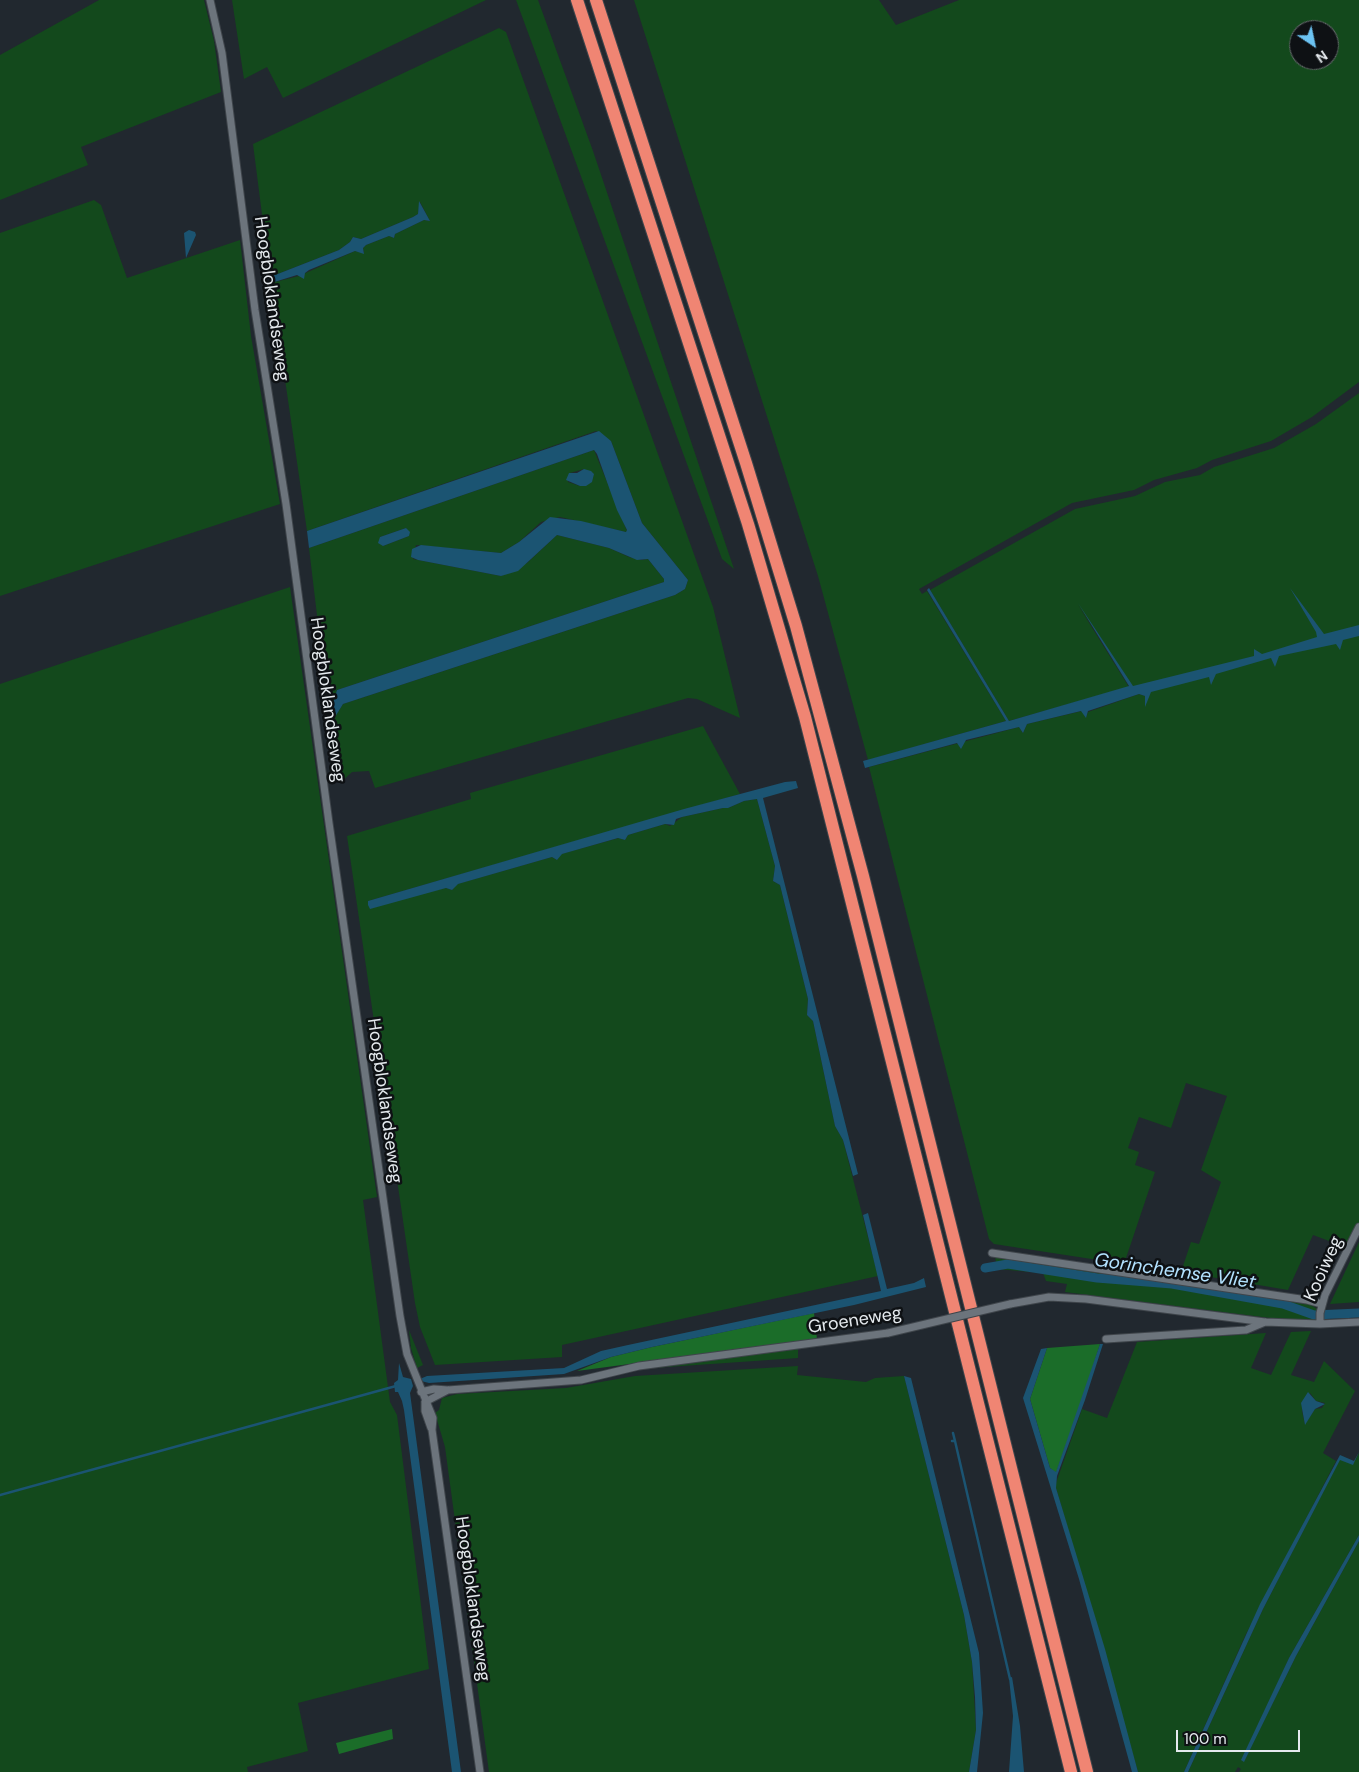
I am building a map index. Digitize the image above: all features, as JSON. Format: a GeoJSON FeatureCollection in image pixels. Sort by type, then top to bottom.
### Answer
{"type":"FeatureCollection","features":[{"type":"Feature","properties":{"kind":"highway"},"geometry":{"type":"LineString","coordinates":[[575,0],[745,515],[804,716],[1071,1772]]}},
{"type":"Feature","properties":{"kind":"highway"},"geometry":{"type":"LineString","coordinates":[[596,0],[746,463],[796,626],[860,867],[1087,1772]]}},
{"type":"Feature","properties":{"kind":"street","name":"Hoogbloklandseweg"},"geometry":{"type":"LineString","coordinates":[[210,0],[222,53],[255,310],[286,504],[328,824],[400,1316],[407,1354],[425,1402],[432,1412],[432,1430],[480,1772]]}},
{"type":"Feature","properties":{"kind":"street","name":"Kooiweg"},"geometry":{"type":"LineString","coordinates":[[1320,1318],[1322,1304],[1359,1226]]}},
{"type":"Feature","properties":{"kind":"street"},"geometry":{"type":"LineString","coordinates":[[992,1253],[1307,1300],[1322,1304]]}},
{"type":"Feature","properties":{"kind":"street","name":"Groeneweg"},"geometry":{"type":"LineString","coordinates":[[420,1389],[448,1390],[581,1380],[657,1363],[888,1333],[1010,1304],[1049,1297],[1086,1299],[1265,1322],[1320,1318],[1359,1322]]}},
{"type":"Feature","properties":{"kind":"street","name":"Groeneweg"},"geometry":{"type":"LineString","coordinates":[[1106,1339],[1246,1330],[1265,1322]]}},
{"type":"Feature","properties":{"kind":"street","name":"Groeneweg"},"geometry":{"type":"LineString","coordinates":[[425,1402],[448,1390]]}},
{"type":"Feature","properties":{"kind":"green space"},"geometry":{"type":"Polygon","coordinates":[[[99,0],[204,0],[214,41],[221,92],[81,147],[88,165],[0,200],[0,55],[99,0]]]}},
{"type":"Feature","properties":{"kind":"green space"},"geometry":{"type":"Polygon","coordinates":[[[232,0],[486,0],[283,98],[267,67],[244,79],[232,0]]]}},
{"type":"Feature","properties":{"kind":"green space"},"geometry":{"type":"Polygon","coordinates":[[[516,0],[538,0],[593,151],[734,569],[722,559],[516,0]]]}},
{"type":"Feature","properties":{"kind":"green space"},"geometry":{"type":"Polygon","coordinates":[[[634,0],[879,0],[896,25],[959,0],[1359,0],[1359,382],[1312,417],[1271,441],[1212,460],[1197,468],[1154,480],[1134,490],[1072,503],[919,589],[922,594],[927,591],[1006,721],[868,760],[818,576],[634,0]]]}},
{"type":"Feature","properties":{"kind":"green space"},"geometry":{"type":"Polygon","coordinates":[[[499,28],[506,32],[713,607],[740,718],[697,699],[688,698],[375,788],[369,771],[352,772],[340,783],[331,716],[335,716],[343,704],[675,595],[685,589],[688,580],[642,523],[611,441],[596,431],[307,531],[271,283],[299,276],[355,251],[364,253],[363,248],[366,245],[389,236],[394,238],[395,234],[424,220],[430,221],[420,202],[418,214],[413,217],[361,239],[353,237],[350,242],[339,250],[270,277],[253,144],[499,28]]]}},
{"type":"Feature","properties":{"kind":"green space"},"geometry":{"type":"Polygon","coordinates":[[[94,200],[101,205],[127,278],[240,240],[251,336],[280,504],[0,596],[0,233],[94,200]]]}},
{"type":"Feature","properties":{"kind":"green space"},"geometry":{"type":"Polygon","coordinates":[[[1359,393],[1359,1224],[1348,1248],[1313,1235],[1288,1290],[1181,1272],[1191,1242],[1199,1244],[1221,1182],[1201,1170],[1227,1096],[1186,1083],[1171,1128],[1139,1117],[1128,1148],[1139,1152],[1135,1165],[1155,1172],[1124,1264],[994,1244],[989,1239],[869,767],[1019,727],[1023,733],[1027,724],[1082,711],[1086,717],[1088,712],[1139,694],[1145,696],[1145,703],[1149,688],[1136,691],[1078,605],[1129,687],[1009,721],[930,590],[1075,509],[1135,496],[1165,482],[1200,475],[1214,467],[1274,448],[1316,424],[1359,393]]]}},
{"type":"Feature","properties":{"kind":"green space"},"geometry":{"type":"Polygon","coordinates":[[[594,450],[626,532],[560,517],[541,522],[519,542],[501,553],[416,545],[413,559],[501,576],[527,563],[557,535],[609,548],[629,557],[641,560],[648,559],[664,579],[664,582],[337,690],[329,716],[309,548],[594,450]],[[584,469],[570,473],[568,482],[580,486],[584,469]],[[406,528],[380,537],[383,546],[409,536],[406,528]]]}},
{"type":"Feature","properties":{"kind":"green space"},"geometry":{"type":"Polygon","coordinates":[[[290,587],[377,1197],[363,1200],[390,1402],[397,1415],[429,1669],[298,1703],[308,1751],[247,1767],[248,1772],[0,1772],[0,684],[290,587]]]}},
{"type":"Feature","properties":{"kind":"green space"},"geometry":{"type":"Polygon","coordinates":[[[703,726],[740,794],[368,901],[446,888],[452,890],[457,884],[552,857],[557,860],[561,854],[619,838],[625,840],[628,835],[665,824],[670,826],[682,817],[728,808],[744,801],[757,799],[775,866],[773,881],[780,885],[808,999],[807,1015],[813,1021],[835,1126],[843,1140],[878,1276],[562,1345],[562,1357],[435,1365],[420,1327],[415,1303],[347,836],[471,799],[470,793],[703,726]]]}},
{"type":"Feature","properties":{"kind":"green space"},"geometry":{"type":"Polygon","coordinates":[[[1359,1242],[1359,1302],[1330,1304],[1359,1242]]]}},
{"type":"Feature","properties":{"kind":"green space"},"geometry":{"type":"Polygon","coordinates":[[[995,1256],[1307,1302],[1317,1309],[1316,1320],[1286,1320],[1065,1292],[1067,1284],[1046,1281],[1043,1273],[997,1269],[995,1256]]]}},
{"type":"Feature","properties":{"kind":"green space"},"geometry":{"type":"Polygon","coordinates":[[[814,1313],[817,1339],[577,1371],[611,1357],[814,1313]]]}},
{"type":"Feature","properties":{"kind":"green space"},"geometry":{"type":"Polygon","coordinates":[[[409,1330],[423,1365],[417,1368],[411,1348],[409,1330]]]}},
{"type":"Feature","properties":{"kind":"green space"},"geometry":{"type":"Polygon","coordinates":[[[1311,1331],[1291,1375],[1314,1382],[1324,1361],[1355,1391],[1323,1453],[1336,1461],[1246,1634],[1184,1772],[1138,1772],[1056,1483],[1082,1409],[1107,1418],[1137,1342],[1266,1333],[1251,1368],[1271,1375],[1291,1332],[1311,1331]],[[1310,1393],[1302,1411],[1305,1424],[1315,1409],[1322,1408],[1325,1403],[1316,1401],[1310,1393]]]}},
{"type":"Feature","properties":{"kind":"green space"},"geometry":{"type":"Polygon","coordinates":[[[1100,1344],[1056,1473],[1050,1468],[1030,1399],[1047,1348],[1100,1344]]]}},
{"type":"Feature","properties":{"kind":"green space"},"geometry":{"type":"Polygon","coordinates":[[[798,1349],[798,1358],[653,1368],[653,1367],[798,1349]]]}},
{"type":"Feature","properties":{"kind":"green space"},"geometry":{"type":"Polygon","coordinates":[[[798,1366],[797,1375],[866,1382],[875,1378],[904,1376],[964,1615],[972,1662],[976,1730],[969,1772],[489,1772],[445,1447],[435,1413],[439,1410],[442,1398],[457,1394],[566,1388],[635,1376],[798,1366]]]}},
{"type":"Feature","properties":{"kind":"green space"},"geometry":{"type":"Polygon","coordinates":[[[1359,1453],[1359,1535],[1289,1658],[1244,1761],[1296,1656],[1359,1541],[1359,1772],[1239,1772],[1241,1769],[1238,1767],[1235,1772],[1188,1772],[1263,1609],[1340,1459],[1353,1464],[1359,1453]]]}},
{"type":"Feature","properties":{"kind":"green space"},"geometry":{"type":"Polygon","coordinates":[[[392,1729],[393,1739],[339,1754],[336,1743],[392,1729]]]}},
{"type":"Feature","properties":{"kind":"water"},"geometry":{"type":"Polygon","coordinates":[[[419,201],[430,221],[424,220],[395,234],[394,238],[389,236],[366,245],[363,248],[364,254],[355,251],[309,270],[305,273],[304,279],[297,275],[271,283],[270,277],[339,250],[350,242],[353,237],[361,239],[413,217],[418,214],[419,201]]]}},
{"type":"Feature","properties":{"kind":"water"},"geometry":{"type":"Polygon","coordinates":[[[189,230],[195,232],[196,235],[186,258],[184,233],[189,230]]]}},
{"type":"Feature","properties":{"kind":"water"},"geometry":{"type":"Polygon","coordinates":[[[599,431],[611,441],[642,523],[688,580],[685,589],[675,595],[343,704],[335,717],[329,716],[337,690],[664,582],[664,579],[648,559],[637,560],[609,548],[557,535],[518,571],[501,576],[411,557],[412,549],[421,545],[501,553],[519,542],[550,517],[581,521],[626,532],[627,530],[617,510],[594,450],[309,548],[307,531],[599,431]]]}},
{"type":"Feature","properties":{"kind":"water"},"geometry":{"type":"Polygon","coordinates":[[[584,469],[594,474],[592,482],[586,486],[580,486],[566,480],[569,473],[577,473],[584,469]]]}},
{"type":"Feature","properties":{"kind":"water"},"geometry":{"type":"Polygon","coordinates":[[[406,528],[410,532],[409,536],[383,546],[378,543],[380,537],[406,528]]]}},
{"type":"Feature","properties":{"kind":"water"},"geometry":{"type":"Polygon","coordinates":[[[929,588],[1009,721],[1129,686],[1078,603],[1133,686],[1254,656],[1254,649],[1262,654],[1317,637],[1316,632],[1290,588],[1324,634],[1359,625],[1359,636],[1343,640],[1340,650],[1336,644],[1279,656],[1275,667],[1271,658],[1216,674],[1211,685],[1209,677],[1151,692],[1145,707],[1145,696],[1139,694],[1088,711],[1086,718],[1081,711],[1027,724],[1023,733],[1019,727],[966,740],[961,749],[957,743],[865,768],[863,761],[1006,721],[927,590],[929,588]]]}},
{"type":"Feature","properties":{"kind":"water"},"geometry":{"type":"Polygon","coordinates":[[[796,781],[798,788],[763,798],[858,1174],[853,1176],[843,1140],[835,1126],[813,1021],[807,1015],[808,999],[780,885],[773,881],[775,866],[757,799],[744,801],[728,808],[682,817],[676,819],[674,825],[665,824],[628,835],[625,840],[618,838],[562,854],[557,860],[552,857],[458,884],[452,890],[446,888],[370,909],[368,905],[368,901],[684,809],[785,782],[796,781]]]}},
{"type":"Feature","properties":{"kind":"water"},"geometry":{"type":"Polygon","coordinates":[[[868,1213],[887,1289],[914,1283],[924,1278],[926,1287],[854,1305],[652,1347],[611,1357],[564,1374],[429,1383],[420,1379],[427,1376],[564,1368],[601,1351],[881,1291],[863,1215],[868,1213]]]}},
{"type":"Feature","properties":{"kind":"water"},"geometry":{"type":"Polygon","coordinates":[[[1100,1344],[1103,1344],[1057,1476],[1056,1488],[1105,1649],[1138,1772],[1132,1772],[1079,1579],[1023,1398],[1041,1349],[1047,1348],[1030,1399],[1050,1468],[1056,1472],[1100,1344]]]}},
{"type":"Feature","properties":{"kind":"water"},"geometry":{"type":"Polygon","coordinates":[[[399,1363],[403,1377],[411,1379],[413,1386],[410,1393],[461,1772],[452,1772],[404,1410],[398,1392],[395,1392],[394,1383],[398,1380],[399,1363]]]}},
{"type":"Feature","properties":{"kind":"water"},"geometry":{"type":"Polygon","coordinates":[[[904,1376],[911,1378],[979,1653],[983,1713],[977,1772],[969,1772],[976,1730],[975,1697],[972,1662],[964,1615],[904,1376]]]}},
{"type":"Feature","properties":{"kind":"water"},"geometry":{"type":"Polygon","coordinates":[[[1308,1392],[1316,1401],[1325,1404],[1315,1409],[1305,1425],[1301,1403],[1308,1392]]]}},
{"type":"Feature","properties":{"kind":"water"},"geometry":{"type":"Polygon","coordinates":[[[1359,1452],[1353,1465],[1340,1460],[1263,1609],[1188,1772],[1184,1772],[1260,1604],[1340,1455],[1354,1461],[1359,1452]]]}},
{"type":"Feature","properties":{"kind":"water"},"geometry":{"type":"Polygon","coordinates":[[[1359,1535],[1359,1541],[1296,1656],[1244,1762],[1241,1760],[1289,1658],[1359,1535]]]}},
{"type":"Feature","properties":{"kind":"water"},"geometry":{"type":"Polygon","coordinates":[[[1012,1677],[1020,1726],[1024,1772],[1009,1772],[1013,1716],[1009,1678],[1012,1677]]]}},
{"type":"Feature","properties":{"kind":"waterway","name":"Gorinchemse Vliet"},"geometry":{"type":"LineString","coordinates":[[985,1268],[1008,1264],[1097,1278],[1172,1284],[1283,1304],[1314,1315],[1359,1313]]}},
{"type":"Feature","properties":{"kind":"waterway"},"geometry":{"type":"LineString","coordinates":[[0,1495],[396,1386]]}},
{"type":"Feature","properties":{"kind":"waterway"},"geometry":{"type":"LineString","coordinates":[[953,1433],[955,1441]]}},
{"type":"Feature","properties":{"kind":"waterway"},"geometry":{"type":"LineString","coordinates":[[952,1441],[955,1441],[1010,1679]]}}]}
